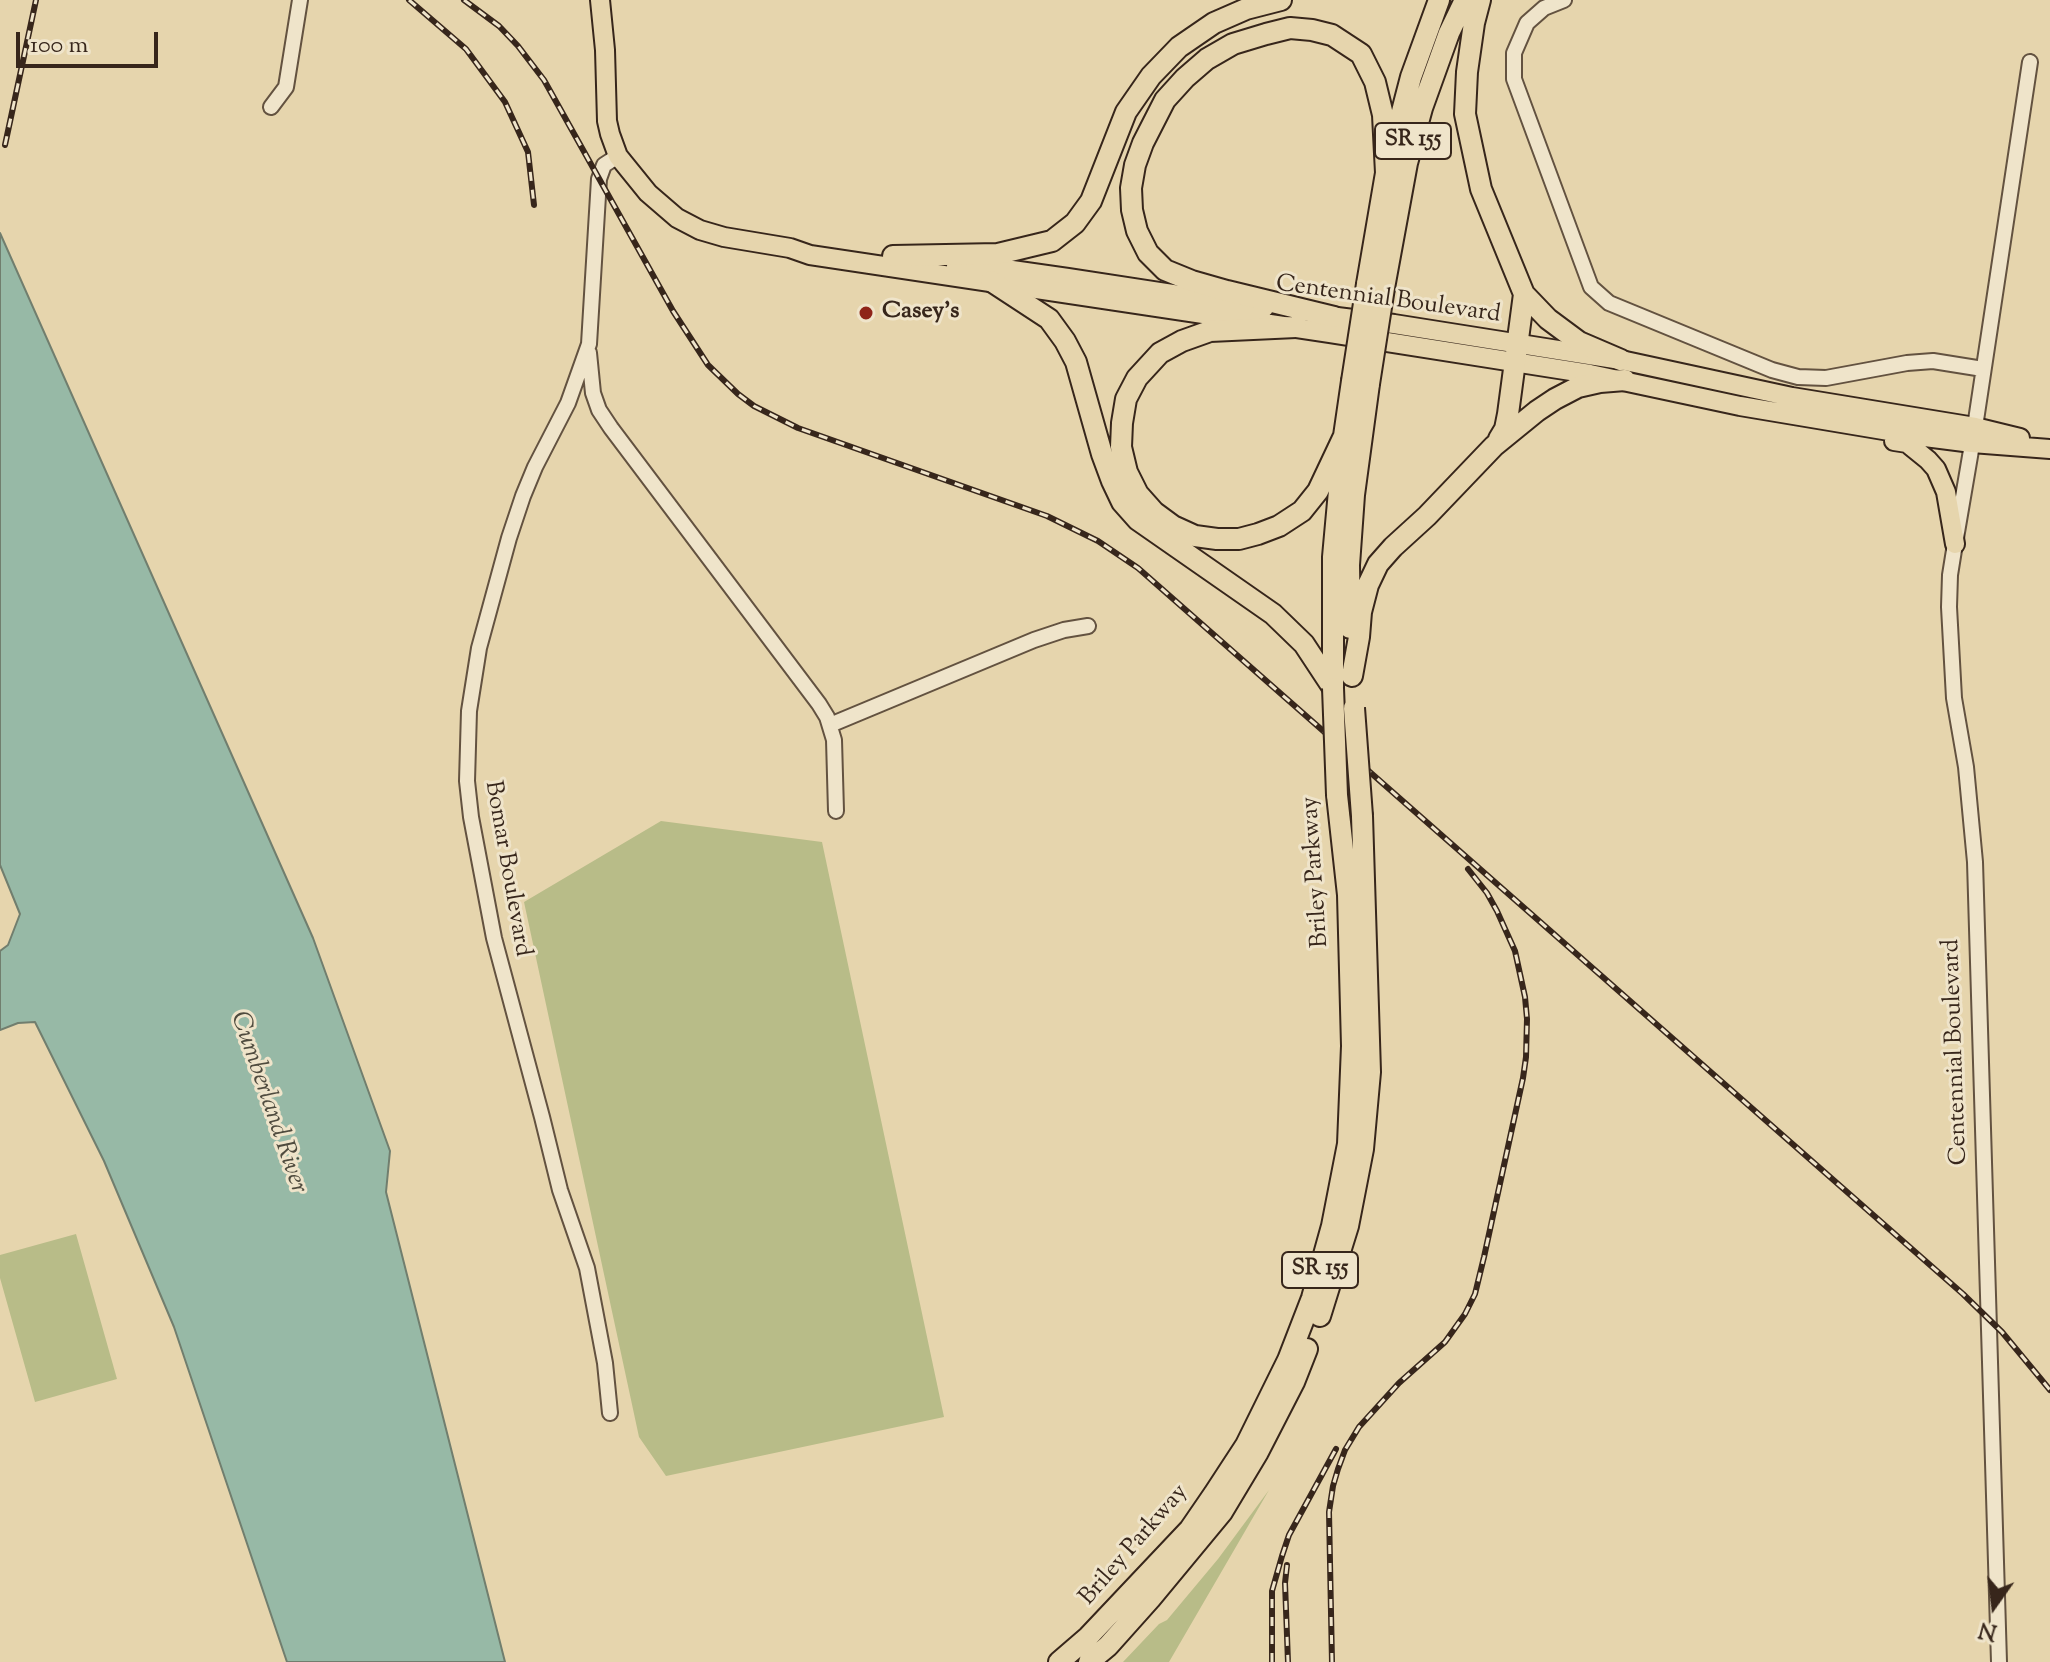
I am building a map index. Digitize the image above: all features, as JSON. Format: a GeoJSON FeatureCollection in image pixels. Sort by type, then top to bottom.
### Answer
{"type":"FeatureCollection","features":[{"type":"Feature","properties":{"kind":"highway"},"geometry":{"type":"LineString","coordinates":[[893,256],[998,254],[1052,241],[1075,223],[1091,201],[1126,112],[1151,76],[1169,57],[1214,23],[1246,9],[1281,0]]}},
{"type":"Feature","properties":{"kind":"highway","name":"Briley Parkway"},"geometry":{"type":"LineString","coordinates":[[1089,1662],[1108,1646],[1150,1599],[1222,1512],[1258,1452],[1294,1382],[1327,1299],[1348,1226],[1363,1149],[1370,1072],[1362,816],[1350,634],[1350,551],[1360,382],[1376,286],[1386,173],[1411,77],[1439,0]]}},
{"type":"Feature","properties":{"kind":"highway","name":"Briley Parkway"},"geometry":{"type":"LineString","coordinates":[[1376,286],[1422,108],[1449,33],[1465,0]]}},
{"type":"Feature","properties":{"kind":"highway"},"geometry":{"type":"LineString","coordinates":[[1352,676],[1368,585],[1378,564],[1393,547],[1494,446],[1555,399],[1623,370],[1548,319],[1524,294],[1481,189],[1465,114],[1470,48],[1480,0]]}},
{"type":"Feature","properties":{"kind":"highway"},"geometry":{"type":"LineString","coordinates":[[1334,317],[1204,285],[1165,270],[1148,253],[1137,231],[1132,210],[1131,188],[1139,154],[1165,100],[1207,59],[1233,44],[1290,28],[1332,35],[1361,54],[1375,82],[1383,115],[1386,173]]}},
{"type":"Feature","properties":{"kind":"highway"},"geometry":{"type":"LineString","coordinates":[[991,281],[1049,319],[1065,341],[1076,362],[1102,454],[1122,502],[1138,520],[1273,614],[1304,644],[1333,688]]}},
{"type":"Feature","properties":{"kind":"highway"},"geometry":{"type":"LineString","coordinates":[[1494,446],[1505,429],[1524,294]]}},
{"type":"Feature","properties":{"kind":"highway"},"geometry":{"type":"LineString","coordinates":[[1296,327],[1210,331],[1160,353],[1137,378],[1126,399],[1121,447],[1127,472],[1138,494],[1154,512],[1173,526],[1195,536],[1239,539],[1279,526],[1302,511],[1324,479],[1344,436]]}},
{"type":"Feature","properties":{"kind":"highway","name":"Briley Parkway"},"geometry":{"type":"LineString","coordinates":[[1059,1662],[1088,1637],[1190,1529],[1246,1445],[1288,1360],[1312,1298],[1332,1226],[1348,1144],[1352,1046],[1349,910],[1337,795],[1333,557],[1344,436],[1360,382]]}},
{"type":"Feature","properties":{"kind":"main road","name":"Centennial Boulevard"},"geometry":{"type":"LineString","coordinates":[[600,0],[607,121],[618,156],[648,193],[677,218],[700,230],[790,248],[820,248],[949,265],[991,267],[1277,310],[1394,324],[1516,353]]}},
{"type":"Feature","properties":{"kind":"main road","name":"Centennial Boulevard"},"geometry":{"type":"LineString","coordinates":[[790,248],[810,255],[1296,327],[1516,353],[1792,397],[1973,435]]}},
{"type":"Feature","properties":{"kind":"main road","name":"Centennial Boulevard"},"geometry":{"type":"LineString","coordinates":[[1623,370],[1740,406],[2050,447]]}},
{"type":"Feature","properties":{"kind":"main road"},"geometry":{"type":"LineString","coordinates":[[1740,406],[1789,423],[1907,443],[1928,460],[1941,480],[1955,544]]}},
{"type":"Feature","properties":{"kind":"street"},"geometry":{"type":"LineString","coordinates":[[271,107],[286,87],[300,0]]}},
{"type":"Feature","properties":{"kind":"street"},"geometry":{"type":"LineString","coordinates":[[1564,0],[1544,8],[1527,23],[1514,53],[1514,79],[1591,287],[1609,303],[1772,370],[1798,377],[1826,378],[1933,361],[1983,369]]}},
{"type":"Feature","properties":{"kind":"street","name":"Centennial Boulevard"},"geometry":{"type":"LineString","coordinates":[[1999,1662],[1975,862],[1966,767],[1954,698],[1949,607],[1950,575],[2030,62]]}},
{"type":"Feature","properties":{"kind":"street","name":"Bomar Boulevard"},"geometry":{"type":"LineString","coordinates":[[610,1413],[605,1363],[587,1268],[560,1190],[494,938],[467,781],[468,722],[473,680],[492,597],[523,496],[568,403],[589,344],[599,179],[604,165],[618,156]]}},
{"type":"Feature","properties":{"kind":"street"},"geometry":{"type":"LineString","coordinates":[[589,344],[593,393],[605,419],[819,704],[834,740],[836,811]]}},
{"type":"Feature","properties":{"kind":"street"},"geometry":{"type":"LineString","coordinates":[[830,725],[1034,640],[1088,626]]}},
{"type":"Feature","properties":{"kind":"green space"},"geometry":{"type":"Polygon","coordinates":[[[661,821],[822,842],[944,1417],[666,1476],[639,1437],[524,902],[661,821]]]}},
{"type":"Feature","properties":{"kind":"green space"},"geometry":{"type":"Polygon","coordinates":[[[76,1234],[117,1379],[35,1402],[0,1278],[0,1255],[76,1234]]]}},
{"type":"Feature","properties":{"kind":"green space"},"geometry":{"type":"Polygon","coordinates":[[[1269,1490],[1169,1662],[1123,1662],[1159,1624],[1167,1620],[1218,1559],[1269,1490]]]}},
{"type":"Feature","properties":{"kind":"water","name":"Cumberland River"},"geometry":{"type":"Polygon","coordinates":[[[0,233],[313,938],[390,1151],[386,1192],[505,1662],[287,1662],[174,1327],[104,1161],[35,1022],[18,1023],[0,1030],[0,951],[8,945],[20,914],[0,865],[0,233]]]}},
{"type":"Feature","properties":{"kind":"railway"},"geometry":{"type":"LineString","coordinates":[[5,145],[36,0]]}},
{"type":"Feature","properties":{"kind":"railway"},"geometry":{"type":"LineString","coordinates":[[409,0],[466,49],[505,102],[528,152],[534,205]]}},
{"type":"Feature","properties":{"kind":"railway"},"geometry":{"type":"LineString","coordinates":[[464,0],[499,26],[544,80],[673,311],[708,365],[738,394],[754,406],[798,428],[1047,516],[1098,541],[1138,568],[1963,1294],[2002,1332],[2050,1390]]}},
{"type":"Feature","properties":{"kind":"railway"},"geometry":{"type":"LineString","coordinates":[[1332,1662],[1329,1512],[1338,1469],[1359,1427],[1399,1383],[1445,1342],[1475,1294],[1523,1078],[1527,1019],[1515,951],[1487,893],[1468,869]]}},
{"type":"Feature","properties":{"kind":"railway"},"geometry":{"type":"LineString","coordinates":[[1272,1662],[1272,1591],[1282,1556],[1289,1535],[1336,1449]]}},
{"type":"Feature","properties":{"kind":"railway"},"geometry":{"type":"LineString","coordinates":[[1287,1565],[1288,1662]]}},
{"type":"Feature","properties":{"kind":"place","name":"Casey's"},"geometry":{"type":"Point","coordinates":[866,313]}}]}
